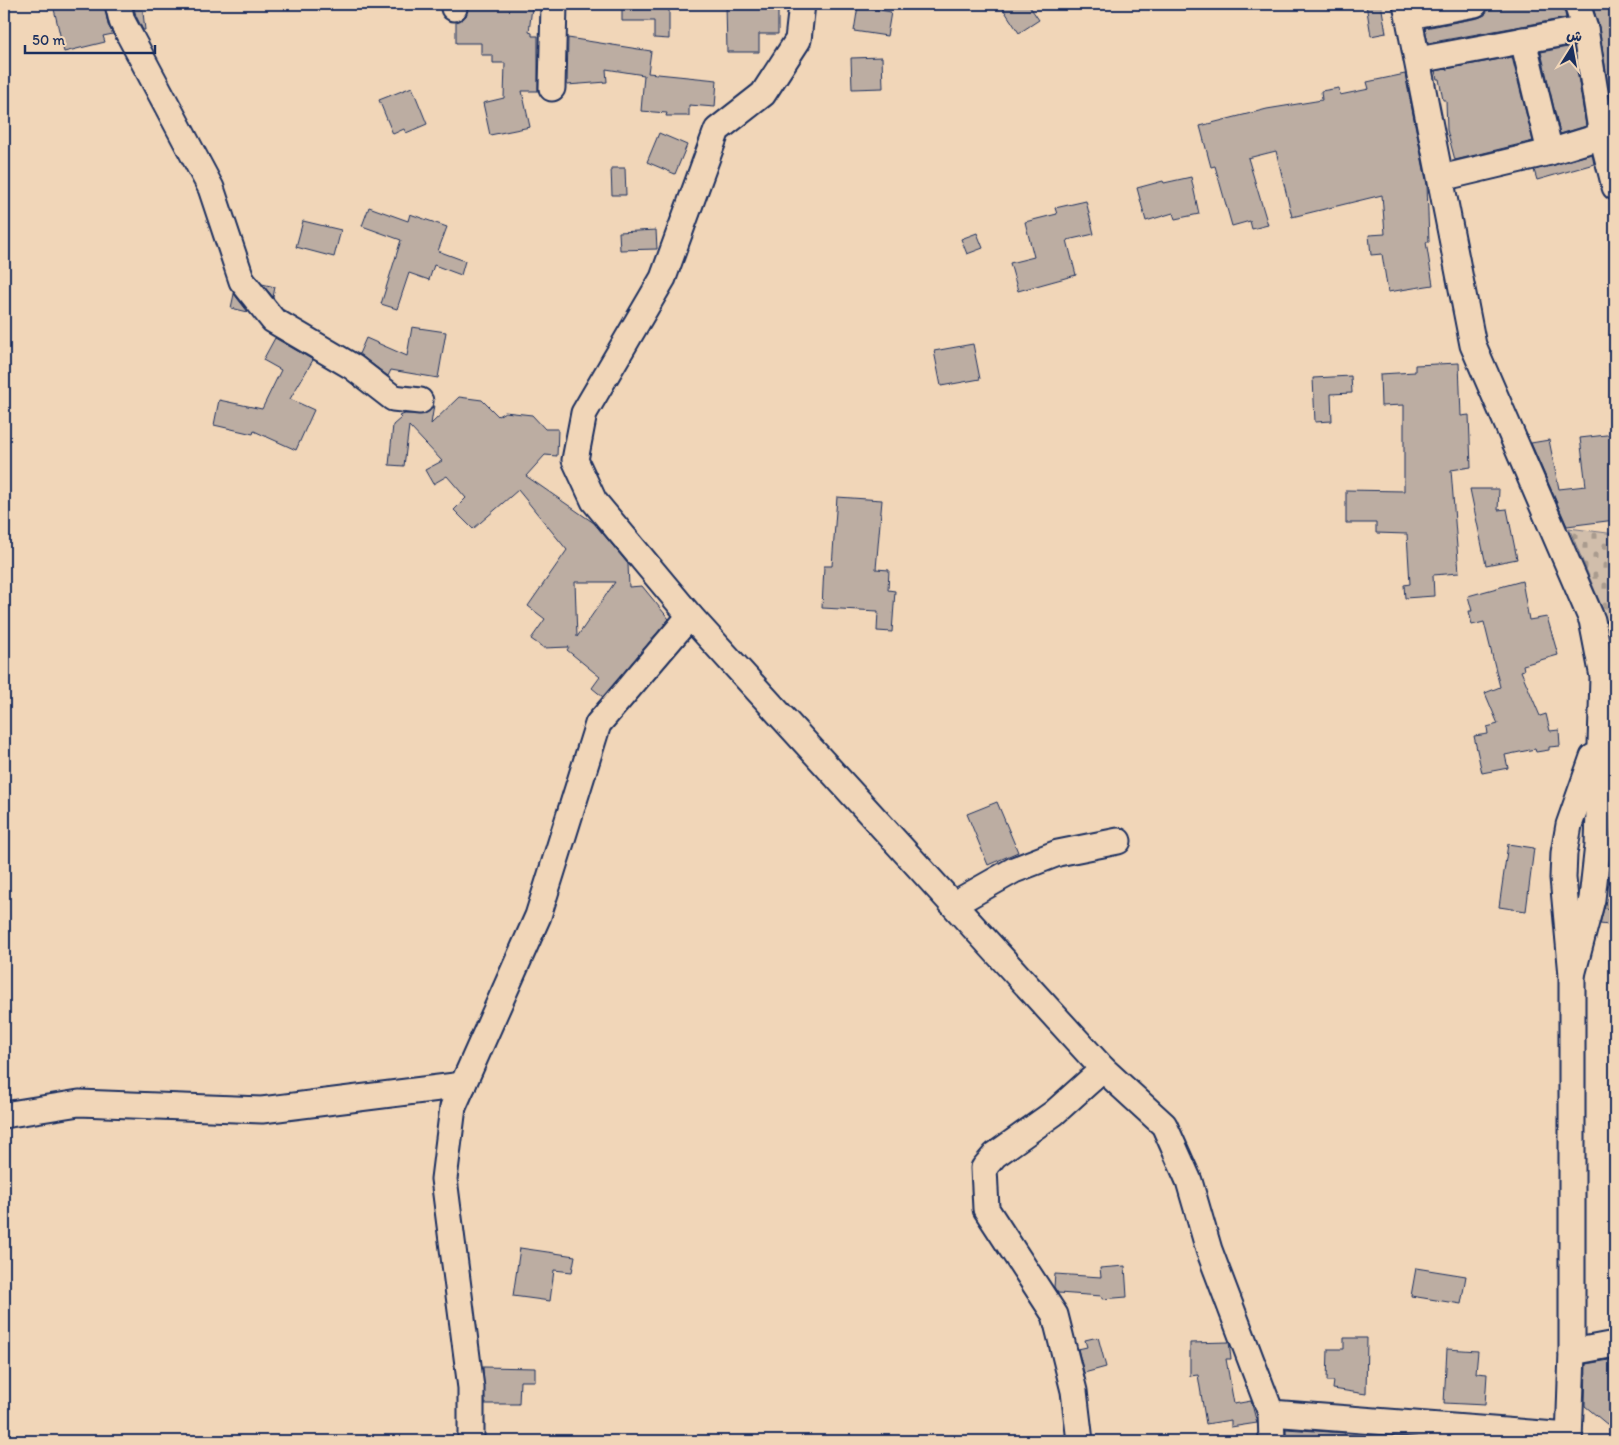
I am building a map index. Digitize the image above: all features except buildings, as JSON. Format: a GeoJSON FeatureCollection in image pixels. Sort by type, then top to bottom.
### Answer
{"type":"FeatureCollection","features":[{"type":"Feature","properties":{"kind":"street"},"geometry":{"type":"LineString","coordinates":[[118,4],[122,22],[211,188],[242,281],[273,320],[353,367],[392,398],[420,402]]}},
{"type":"Feature","properties":{"kind":"street"},"geometry":{"type":"LineString","coordinates":[[552,88],[554,4]]}},
{"type":"Feature","properties":{"kind":"street"},"geometry":{"type":"LineString","coordinates":[[802,4],[798,40],[763,94],[717,130],[663,278],[584,413],[575,460],[594,500],[690,616],[1103,1069],[1164,1125],[1189,1181],[1209,1250],[1271,1413],[1272,1441]]}},
{"type":"Feature","properties":{"kind":"street"},"geometry":{"type":"LineString","coordinates":[[1475,4],[1407,10],[1473,345],[1592,620],[1603,677],[1603,726],[1597,868],[1592,899],[1572,975]]}},
{"type":"Feature","properties":{"kind":"street"},"geometry":{"type":"LineString","coordinates":[[1577,4],[1585,29],[1602,136],[1615,187]]}},
{"type":"Feature","properties":{"kind":"street"},"geometry":{"type":"LineString","coordinates":[[1418,60],[1585,29]]}},
{"type":"Feature","properties":{"kind":"street"},"geometry":{"type":"LineString","coordinates":[[1523,40],[1550,152]]}},
{"type":"Feature","properties":{"kind":"street"},"geometry":{"type":"LineString","coordinates":[[1441,178],[1550,152],[1602,136]]}},
{"type":"Feature","properties":{"kind":"street"},"geometry":{"type":"LineString","coordinates":[[471,1441],[471,1388],[444,1179],[453,1107],[538,916],[598,724],[690,616]]}},
{"type":"Feature","properties":{"kind":"street"},"geometry":{"type":"LineString","coordinates":[[1271,1413],[1569,1439],[1572,1352],[1572,975],[1563,878],[1564,853],[1569,824],[1603,726]]}},
{"type":"Feature","properties":{"kind":"street"},"geometry":{"type":"LineString","coordinates":[[954,904],[1023,867],[1058,854],[1118,841]]}},
{"type":"Feature","properties":{"kind":"street"},"geometry":{"type":"LineString","coordinates":[[1080,1441],[1074,1391],[1055,1315],[986,1209],[984,1168],[994,1155],[1054,1113],[1103,1069]]}},
{"type":"Feature","properties":{"kind":"street"},"geometry":{"type":"LineString","coordinates":[[4,1115],[80,1103],[262,1110],[463,1085]]}},
{"type":"Feature","properties":{"kind":"street"},"geometry":{"type":"LineString","coordinates":[[1572,1352],[1615,1344]]}},
{"type":"Feature","properties":{"kind":"green space"},"geometry":{"type":"Polygon","coordinates":[[[1569,528],[1615,534],[1615,651],[1603,610],[1569,528]]]}},
{"type":"Feature","properties":{"kind":"green space"},"geometry":{"type":"Polygon","coordinates":[[[1615,739],[1615,923],[1604,922],[1605,822],[1615,739]]]}}]}
